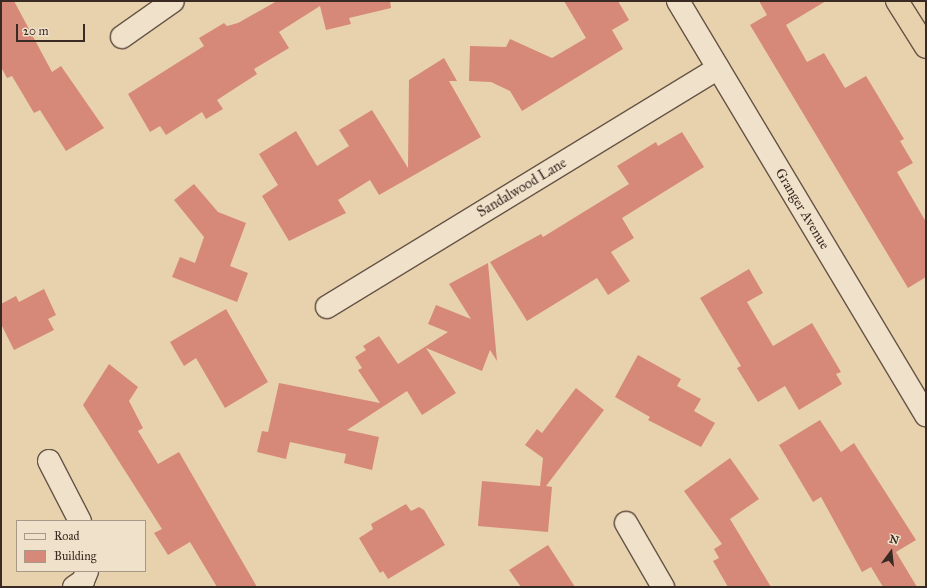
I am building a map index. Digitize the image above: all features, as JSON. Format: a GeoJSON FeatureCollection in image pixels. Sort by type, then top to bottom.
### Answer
{"type":"FeatureCollection","features":[{"type":"Feature","properties":{"kind":"highway"},"geometry":{"type":"LineString","coordinates":[[897,1],[926,47]]}},
{"type":"Feature","properties":{"kind":"street"},"geometry":{"type":"LineString","coordinates":[[122,38],[172,1]]}},
{"type":"Feature","properties":{"kind":"street","name":"Granger Avenue"},"geometry":{"type":"LineString","coordinates":[[678,1],[926,416]]}},
{"type":"Feature","properties":{"kind":"street","name":"Sandalwood Lane"},"geometry":{"type":"LineString","coordinates":[[327,307],[718,68]]}},
{"type":"Feature","properties":{"kind":"street"},"geometry":{"type":"LineString","coordinates":[[49,461],[79,520]]}},
{"type":"Feature","properties":{"kind":"street"},"geometry":{"type":"LineString","coordinates":[[626,523],[663,587]]}},
{"type":"Feature","properties":{"kind":"street"},"geometry":{"type":"LineString","coordinates":[[74,587],[83,581],[87,572]]}},
{"type":"Feature","properties":{"kind":"building"},"geometry":{"type":"Polygon","coordinates":[[[1,1],[14,1],[52,72],[61,66],[104,128],[66,151],[40,110],[34,113],[12,76],[7,78],[1,67],[1,1]]]}},
{"type":"Feature","properties":{"kind":"building"},"geometry":{"type":"Polygon","coordinates":[[[277,1],[390,1],[391,8],[349,18],[351,24],[326,30],[320,6],[279,32],[289,48],[254,69],[257,74],[217,100],[223,109],[206,119],[202,112],[166,135],[160,126],[150,132],[128,94],[204,46],[199,38],[224,23],[227,26],[238,23],[277,1]]]}},
{"type":"Feature","properties":{"kind":"building"},"geometry":{"type":"Polygon","coordinates":[[[564,1],[618,1],[629,20],[612,30],[623,49],[522,111],[510,91],[491,82],[469,81],[470,46],[506,47],[510,39],[552,58],[586,38],[564,1]]]}},
{"type":"Feature","properties":{"kind":"building"},"geometry":{"type":"Polygon","coordinates":[[[759,1],[826,1],[786,25],[807,62],[824,53],[845,88],[866,76],[904,139],[900,141],[913,163],[897,172],[926,222],[926,277],[908,288],[750,25],[767,15],[759,1]]]}},
{"type":"Feature","properties":{"kind":"building"},"geometry":{"type":"Polygon","coordinates":[[[444,58],[457,81],[449,81],[481,137],[379,195],[370,180],[338,200],[346,213],[289,241],[262,196],[278,185],[259,154],[296,131],[317,166],[349,146],[339,130],[372,110],[408,168],[409,80],[444,58]]]}},
{"type":"Feature","properties":{"kind":"building"},"geometry":{"type":"Polygon","coordinates":[[[682,132],[704,167],[622,218],[634,238],[611,252],[630,281],[608,295],[597,278],[527,321],[490,262],[541,234],[543,237],[629,184],[617,166],[656,142],[658,146],[682,132]]]}},
{"type":"Feature","properties":{"kind":"building"},"geometry":{"type":"Polygon","coordinates":[[[194,184],[218,212],[246,223],[230,266],[248,273],[237,302],[172,277],[180,257],[195,263],[204,237],[174,200],[194,184]]]}},
{"type":"Feature","properties":{"kind":"building"},"geometry":{"type":"Polygon","coordinates":[[[488,263],[497,361],[490,350],[482,371],[426,348],[456,393],[422,415],[407,391],[347,430],[379,437],[372,470],[344,463],[346,454],[290,442],[286,459],[257,452],[262,431],[268,432],[279,383],[380,403],[358,370],[362,368],[355,357],[366,350],[363,346],[379,336],[398,364],[448,332],[428,324],[436,305],[471,319],[449,284],[488,263]]]}},
{"type":"Feature","properties":{"kind":"building"},"geometry":{"type":"Polygon","coordinates":[[[749,269],[763,293],[747,302],[773,346],[812,323],[841,372],[836,374],[842,384],[799,410],[785,386],[758,402],[737,368],[741,366],[700,298],[749,269]]]}},
{"type":"Feature","properties":{"kind":"building"},"geometry":{"type":"Polygon","coordinates":[[[44,289],[56,315],[48,319],[54,330],[14,350],[1,324],[1,304],[16,296],[19,302],[44,289]]]}},
{"type":"Feature","properties":{"kind":"building"},"geometry":{"type":"Polygon","coordinates":[[[226,309],[268,382],[225,408],[196,358],[184,366],[170,342],[226,309]]]}},
{"type":"Feature","properties":{"kind":"building"},"geometry":{"type":"Polygon","coordinates":[[[638,355],[681,379],[677,386],[701,399],[694,411],[715,423],[701,447],[648,420],[650,417],[615,397],[638,355]]]}},
{"type":"Feature","properties":{"kind":"building"},"geometry":{"type":"Polygon","coordinates":[[[109,364],[138,387],[129,401],[143,428],[138,431],[158,464],[179,452],[257,587],[217,587],[190,542],[168,555],[154,533],[162,529],[83,405],[109,364]]]}},
{"type":"Feature","properties":{"kind":"building"},"geometry":{"type":"Polygon","coordinates":[[[576,388],[604,410],[546,486],[552,487],[548,532],[478,526],[482,481],[540,486],[543,458],[525,445],[537,429],[542,433],[576,388]]]}},
{"type":"Feature","properties":{"kind":"building"},"geometry":{"type":"Polygon","coordinates":[[[820,420],[841,452],[854,443],[916,540],[896,552],[917,587],[883,587],[871,567],[862,572],[821,497],[813,502],[779,445],[820,420]]]}},
{"type":"Feature","properties":{"kind":"building"},"geometry":{"type":"Polygon","coordinates":[[[730,458],[759,499],[730,519],[771,587],[728,587],[713,561],[719,558],[714,549],[722,544],[684,491],[730,458]]]}},
{"type":"Feature","properties":{"kind":"building"},"geometry":{"type":"Polygon","coordinates":[[[406,504],[411,511],[419,507],[424,510],[445,545],[388,579],[383,571],[380,573],[359,538],[373,529],[371,524],[406,504]]]}},
{"type":"Feature","properties":{"kind":"building"},"geometry":{"type":"Polygon","coordinates":[[[548,545],[575,587],[521,587],[509,570],[548,545]]]}}]}
